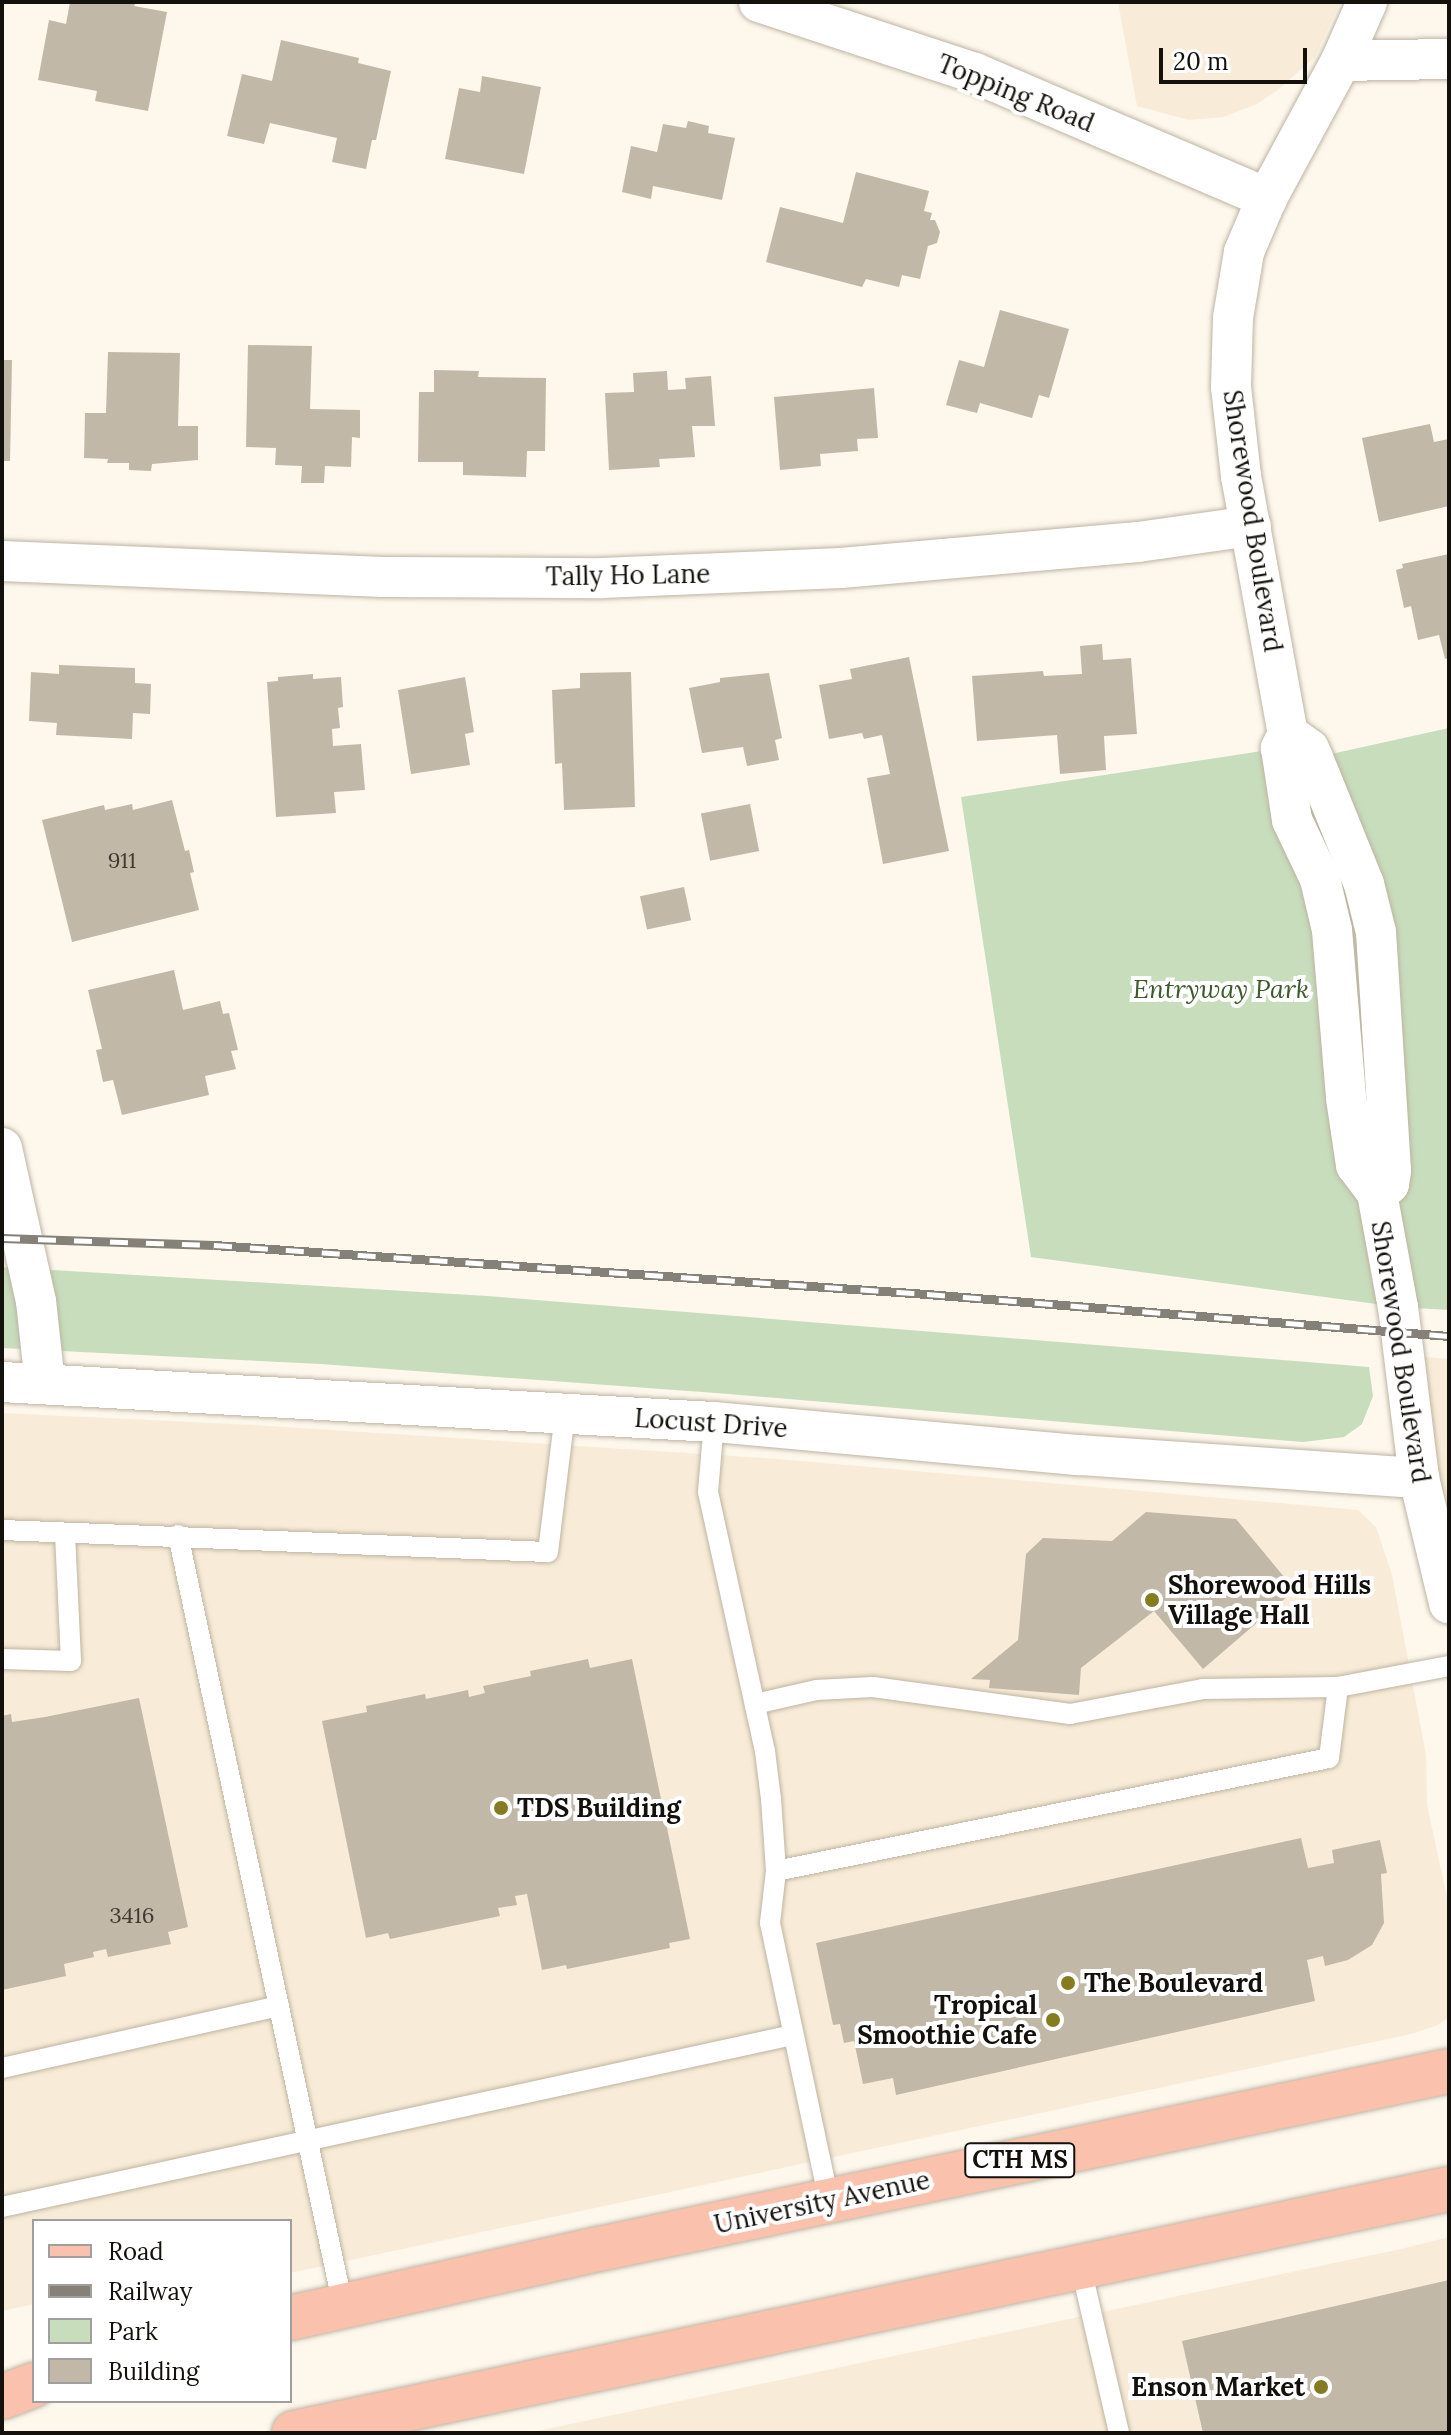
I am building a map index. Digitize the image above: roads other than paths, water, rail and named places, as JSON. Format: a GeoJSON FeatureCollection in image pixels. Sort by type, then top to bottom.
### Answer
{"type":"FeatureCollection","features":[{"type":"Feature","properties":{"kind":"main road","name":"University Avenue"},"geometry":{"type":"LineString","coordinates":[[292,2318],[829,2200],[1449,2071]]}},
{"type":"Feature","properties":{"kind":"main road"},"geometry":{"type":"LineString","coordinates":[[294,2433],[1449,2189]]}},
{"type":"Feature","properties":{"kind":"main road"},"geometry":{"type":"LineString","coordinates":[[2,2379],[32,2372]]}},
{"type":"Feature","properties":{"kind":"main road"},"geometry":{"type":"LineString","coordinates":[[2,2397],[32,2386]]}},
{"type":"Feature","properties":{"kind":"street","name":"Topping Road"},"geometry":{"type":"LineString","coordinates":[[759,2],[975,73],[1267,198]]}},
{"type":"Feature","properties":{"kind":"street","name":"Shorewood Boulevard"},"geometry":{"type":"LineString","coordinates":[[1367,2],[1341,61],[1267,198],[1244,252],[1230,351],[1234,427],[1288,734],[1281,748],[1292,820],[1320,879],[1332,930],[1346,1098],[1356,1165],[1377,1193],[1400,1320],[1419,1478],[1449,1603]]}},
{"type":"Feature","properties":{"kind":"street"},"geometry":{"type":"LineString","coordinates":[[1341,61],[1449,59]]}},
{"type":"Feature","properties":{"kind":"street","name":"Tally Ho Lane"},"geometry":{"type":"LineString","coordinates":[[2,561],[383,577],[602,578],[841,568],[1138,542],[1251,526]]}},
{"type":"Feature","properties":{"kind":"street"},"geometry":{"type":"LineString","coordinates":[[2,1148],[38,1313],[45,1384]]}},
{"type":"Feature","properties":{"kind":"street","name":"Locust Drive"},"geometry":{"type":"LineString","coordinates":[[2,1382],[714,1422],[1079,1455],[1419,1478]]}},
{"type":"Feature","properties":{"kind":"lane"},"geometry":{"type":"LineString","coordinates":[[2,1530],[548,1552],[565,1413]]}},
{"type":"Feature","properties":{"kind":"lane"},"geometry":{"type":"LineString","coordinates":[[714,1422],[708,1492],[769,1778],[776,1871],[770,1923],[829,2200]]}},
{"type":"Feature","properties":{"kind":"lane"},"geometry":{"type":"LineString","coordinates":[[2,1659],[71,1661],[65,1534]]}},
{"type":"Feature","properties":{"kind":"lane"},"geometry":{"type":"LineString","coordinates":[[178,1535],[343,2306]]}},
{"type":"Feature","properties":{"kind":"lane"},"geometry":{"type":"LineString","coordinates":[[755,1704],[816,1690],[873,1687],[1070,1714],[1203,1689],[1338,1687],[1449,1666]]}},
{"type":"Feature","properties":{"kind":"lane"},"geometry":{"type":"LineString","coordinates":[[776,1871],[1329,1758],[1338,1687]]}},
{"type":"Feature","properties":{"kind":"lane"},"geometry":{"type":"LineString","coordinates":[[2,2068],[279,2006]]}},
{"type":"Feature","properties":{"kind":"lane"},"geometry":{"type":"LineString","coordinates":[[2,2207],[793,2035]]}},
{"type":"Feature","properties":{"kind":"lane"},"geometry":{"type":"LineString","coordinates":[[1081,2268],[1119,2433]]}},
{"type":"Feature","properties":{"kind":"railway"},"geometry":{"type":"LineString","coordinates":[[2,1238],[214,1245],[927,1294],[1449,1336]]}},
{"type":"Feature","properties":{"kind":"place","name":"Shorewood Hills Village Hall"},"geometry":{"type":"Point","coordinates":[1152,1600]}},
{"type":"Feature","properties":{"kind":"place","name":"TDS Building"},"geometry":{"type":"Point","coordinates":[501,1808]}},
{"type":"Feature","properties":{"kind":"place","name":"The Boulevard"},"geometry":{"type":"Point","coordinates":[1068,1983]}},
{"type":"Feature","properties":{"kind":"place","name":"Tropical Smoothie Cafe"},"geometry":{"type":"Point","coordinates":[1053,2020]}},
{"type":"Feature","properties":{"kind":"place","name":"Enson Market"},"geometry":{"type":"Point","coordinates":[1321,2387]}},
{"type":"Feature","properties":{"kind":"park label","name":"Entryway Park"},"geometry":{"type":"Point","coordinates":[1221,989]}}]}
